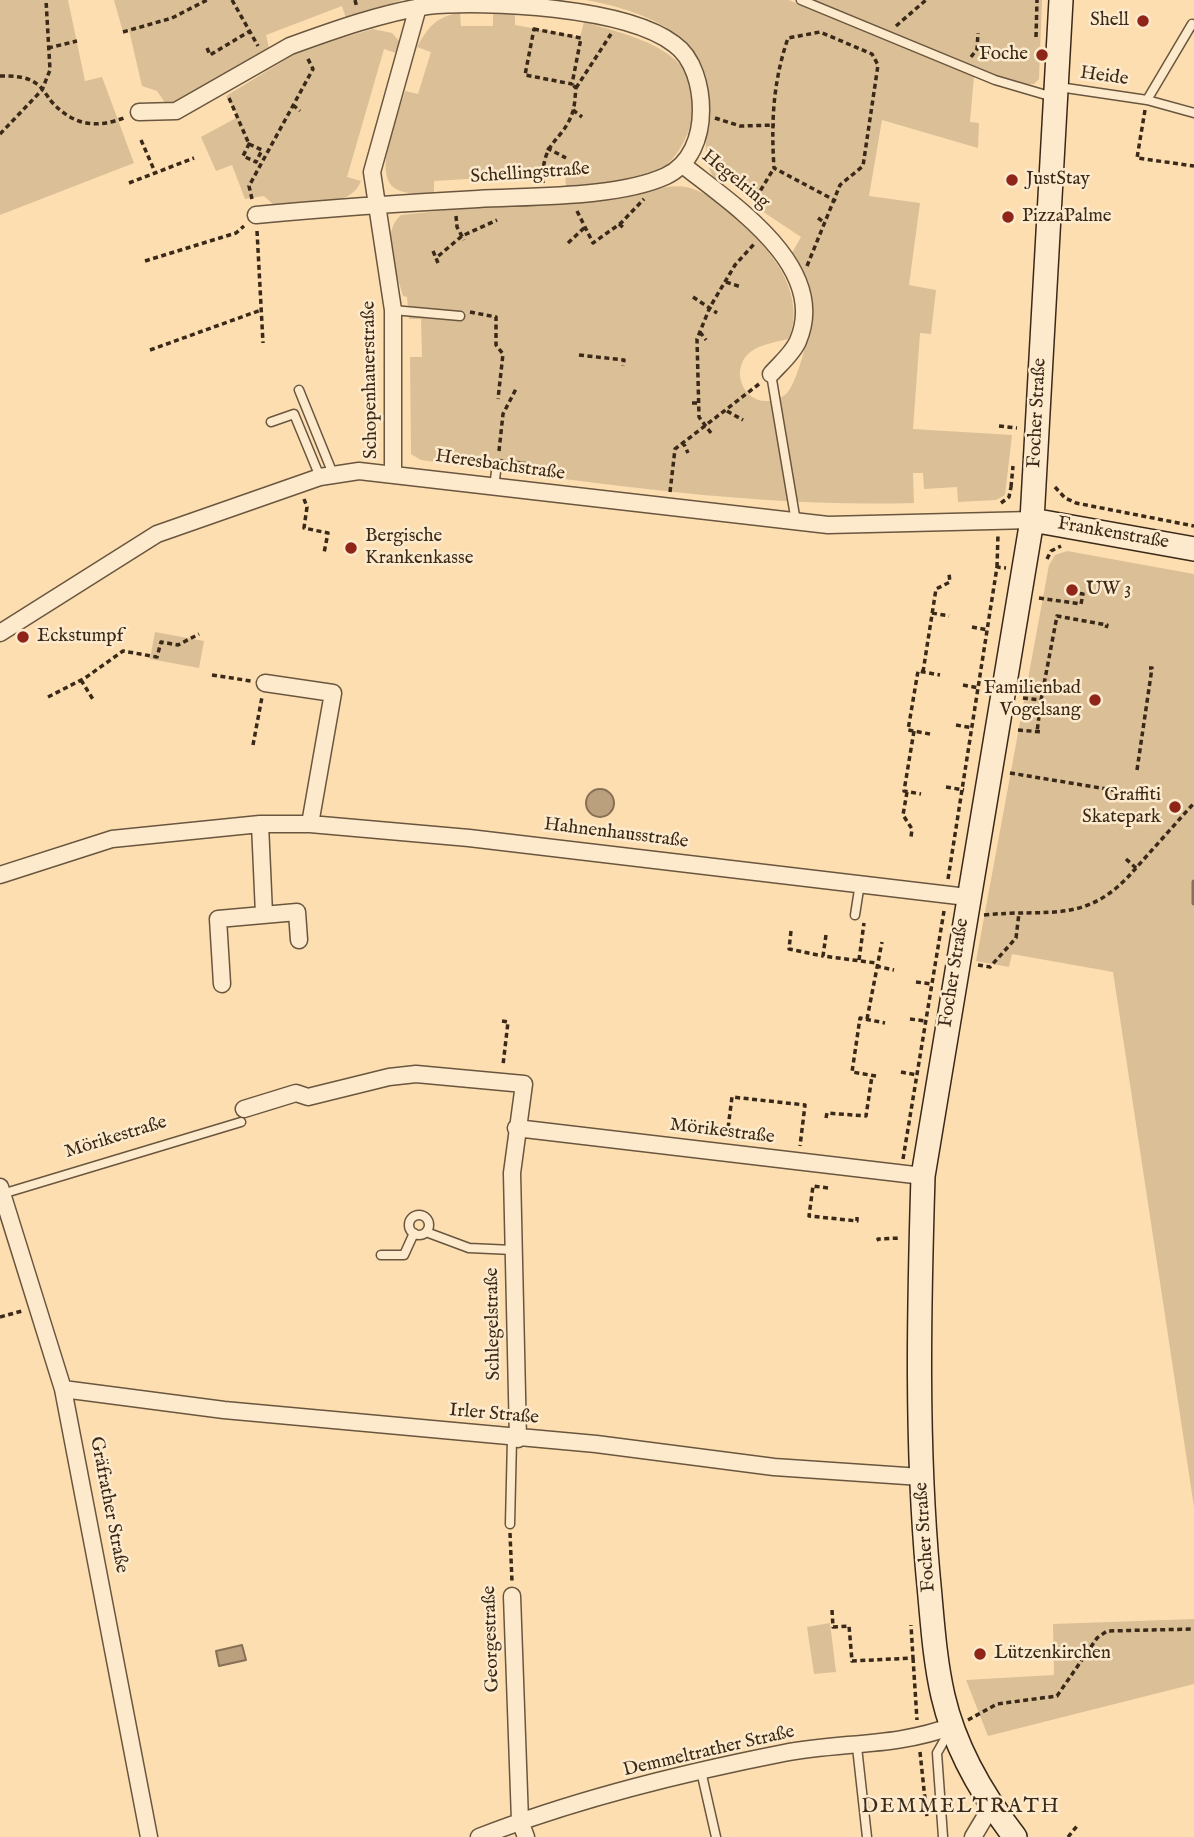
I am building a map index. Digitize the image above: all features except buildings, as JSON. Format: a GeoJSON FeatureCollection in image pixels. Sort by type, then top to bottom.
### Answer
{"type":"FeatureCollection","features":[{"type":"Feature","properties":{"kind":"main road","name":"Focher Straße"},"geometry":{"type":"LineString","coordinates":[[1015,1837],[991,1807],[952,1726],[943,1695],[932,1617],[921,1477],[919,1362],[923,1176],[976,900],[994,760],[1032,520],[1061,0]]}},
{"type":"Feature","properties":{"kind":"main road","name":"Frankenstraße"},"geometry":{"type":"LineString","coordinates":[[1032,520],[1194,549]]}},
{"type":"Feature","properties":{"kind":"street","name":"Hegelring"},"geometry":{"type":"LineString","coordinates":[[139,112],[176,111],[298,43],[418,7],[446,4],[539,6],[621,19],[653,31],[676,45],[691,64],[699,85],[701,114],[692,152],[683,165],[765,231],[785,257],[795,279],[802,312],[801,333],[797,344],[771,374]]}},
{"type":"Feature","properties":{"kind":"street","name":"Schopenhauerstraße"},"geometry":{"type":"LineString","coordinates":[[393,473],[393,310],[372,172],[418,7]]}},
{"type":"Feature","properties":{"kind":"street","name":"Schellingstraße"},"geometry":{"type":"LineString","coordinates":[[375,204],[575,193],[645,184],[683,165]]}},
{"type":"Feature","properties":{"kind":"street"},"geometry":{"type":"LineString","coordinates":[[256,215],[375,204]]}},
{"type":"Feature","properties":{"kind":"street","name":"Heresbachstraße"},"geometry":{"type":"LineString","coordinates":[[0,633],[157,534],[299,484],[359,471],[828,525],[1032,520]]}},
{"type":"Feature","properties":{"kind":"street"},"geometry":{"type":"LineString","coordinates":[[265,683],[333,693],[310,824]]}},
{"type":"Feature","properties":{"kind":"street"},"geometry":{"type":"LineString","coordinates":[[260,824],[264,914]]}},
{"type":"Feature","properties":{"kind":"street","name":"Hahnenhausstraße"},"geometry":{"type":"LineString","coordinates":[[0,876],[111,839],[260,824],[310,824],[458,837],[860,883],[976,900]]}},
{"type":"Feature","properties":{"kind":"street"},"geometry":{"type":"LineString","coordinates":[[222,984],[218,919],[297,912],[299,940]]}},
{"type":"Feature","properties":{"kind":"street","name":"Mörikestraße"},"geometry":{"type":"LineString","coordinates":[[243,1115],[296,1093],[308,1097],[389,1077],[416,1074],[524,1084]]}},
{"type":"Feature","properties":{"kind":"street","name":"Schlegelstraße"},"geometry":{"type":"LineString","coordinates":[[515,1439],[512,1173],[524,1084]]}},
{"type":"Feature","properties":{"kind":"street","name":"Mörikestraße"},"geometry":{"type":"LineString","coordinates":[[516,1128],[923,1176]]}},
{"type":"Feature","properties":{"kind":"street","name":"Gräfrather Straße"},"geometry":{"type":"LineString","coordinates":[[1,1191],[63,1389],[149,1837]]}},
{"type":"Feature","properties":{"kind":"street","name":"Irler Straße"},"geometry":{"type":"LineString","coordinates":[[63,1389],[224,1410],[515,1439],[596,1444],[800,1469],[921,1477]]}},
{"type":"Feature","properties":{"kind":"street","name":"Georgestraße"},"geometry":{"type":"LineString","coordinates":[[512,1596],[520,1821],[526,1837]]}},
{"type":"Feature","properties":{"kind":"street","name":"Demmeltrather Straße"},"geometry":{"type":"LineString","coordinates":[[480,1837],[520,1821],[701,1771],[788,1752],[856,1747],[918,1738],[952,1726]]}},
{"type":"Feature","properties":{"kind":"street"},"geometry":{"type":"LineString","coordinates":[[974,1837],[991,1807]]}},
{"type":"Feature","properties":{"kind":"lane"},"geometry":{"type":"LineString","coordinates":[[802,0],[995,80],[1056,92]]}},
{"type":"Feature","properties":{"kind":"lane","name":"Heide"},"geometry":{"type":"LineString","coordinates":[[1147,100],[1192,24]]}},
{"type":"Feature","properties":{"kind":"lane","name":"Heide"},"geometry":{"type":"LineString","coordinates":[[1056,92],[1147,100],[1194,113]]}},
{"type":"Feature","properties":{"kind":"lane"},"geometry":{"type":"LineString","coordinates":[[393,310],[460,313]]}},
{"type":"Feature","properties":{"kind":"lane"},"geometry":{"type":"LineString","coordinates":[[771,374],[796,522]]}},
{"type":"Feature","properties":{"kind":"lane"},"geometry":{"type":"LineString","coordinates":[[299,390],[327,476]]}},
{"type":"Feature","properties":{"kind":"lane"},"geometry":{"type":"LineString","coordinates":[[271,422],[294,414],[327,476]]}},
{"type":"Feature","properties":{"kind":"lane"},"geometry":{"type":"LineString","coordinates":[[494,487],[497,464],[524,467]]}},
{"type":"Feature","properties":{"kind":"lane"},"geometry":{"type":"LineString","coordinates":[[855,915],[860,883]]}},
{"type":"Feature","properties":{"kind":"lane","name":"Mörikestraße"},"geometry":{"type":"LineString","coordinates":[[1,1191],[243,1115]]}},
{"type":"Feature","properties":{"kind":"lane","name":"Schlegelstraße"},"geometry":{"type":"LineString","coordinates":[[414,1233],[409,1225],[417,1215],[428,1220],[426,1232]]}},
{"type":"Feature","properties":{"kind":"lane","name":"Schlegelstraße"},"geometry":{"type":"LineString","coordinates":[[414,1233],[426,1232],[468,1248],[513,1250]]}},
{"type":"Feature","properties":{"kind":"lane","name":"Schlegelstraße"},"geometry":{"type":"LineString","coordinates":[[381,1255],[404,1255],[414,1233]]}},
{"type":"Feature","properties":{"kind":"lane"},"geometry":{"type":"LineString","coordinates":[[510,1524],[515,1439]]}},
{"type":"Feature","properties":{"kind":"lane"},"geometry":{"type":"LineString","coordinates":[[943,1837],[937,1752],[952,1726]]}},
{"type":"Feature","properties":{"kind":"lane"},"geometry":{"type":"LineString","coordinates":[[856,1747],[867,1837]]}},
{"type":"Feature","properties":{"kind":"lane"},"geometry":{"type":"LineString","coordinates":[[701,1771],[716,1837]]}},
{"type":"Feature","properties":{"kind":"path"},"geometry":{"type":"LineString","coordinates":[[0,134],[42,90],[50,70],[46,0]]}},
{"type":"Feature","properties":{"kind":"path"},"geometry":{"type":"LineString","coordinates":[[123,32],[172,19],[206,0]]}},
{"type":"Feature","properties":{"kind":"path"},"geometry":{"type":"LineString","coordinates":[[232,0],[265,61]]}},
{"type":"Feature","properties":{"kind":"path"},"geometry":{"type":"LineString","coordinates":[[885,35],[926,0]]}},
{"type":"Feature","properties":{"kind":"path"},"geometry":{"type":"LineString","coordinates":[[1036,37],[1037,0]]}},
{"type":"Feature","properties":{"kind":"path"},"geometry":{"type":"LineString","coordinates":[[544,195],[543,161],[547,148],[573,110],[576,88],[621,19]]}},
{"type":"Feature","properties":{"kind":"path"},"geometry":{"type":"LineString","coordinates":[[572,84],[581,38],[534,29],[525,75],[572,84],[576,88]]}},
{"type":"Feature","properties":{"kind":"path"},"geometry":{"type":"LineString","coordinates":[[207,48],[210,55],[250,31]]}},
{"type":"Feature","properties":{"kind":"path"},"geometry":{"type":"LineString","coordinates":[[710,187],[722,170],[760,193],[774,168],[775,83],[788,38],[820,32],[872,54],[878,65],[863,166],[840,185],[836,201],[804,272],[795,279]]}},
{"type":"Feature","properties":{"kind":"path"},"geometry":{"type":"LineString","coordinates":[[964,67],[977,49],[978,33]]}},
{"type":"Feature","properties":{"kind":"path"},"geometry":{"type":"LineString","coordinates":[[48,48],[76,41]]}},
{"type":"Feature","properties":{"kind":"path"},"geometry":{"type":"LineString","coordinates":[[263,343],[256,215],[249,186],[261,157],[313,69],[298,43]]}},
{"type":"Feature","properties":{"kind":"path"},"geometry":{"type":"LineString","coordinates":[[0,76],[25,78],[42,90],[54,104],[81,122],[96,126],[139,112]]}},
{"type":"Feature","properties":{"kind":"path"},"geometry":{"type":"LineString","coordinates":[[222,86],[241,119],[249,144],[243,156],[256,162],[261,157],[262,150],[249,144]]}},
{"type":"Feature","properties":{"kind":"path"},"geometry":{"type":"LineString","coordinates":[[1147,100],[1137,158],[1194,166]]}},
{"type":"Feature","properties":{"kind":"path"},"geometry":{"type":"LineString","coordinates":[[293,105],[300,111]]}},
{"type":"Feature","properties":{"kind":"path"},"geometry":{"type":"LineString","coordinates":[[573,110],[582,117]]}},
{"type":"Feature","properties":{"kind":"path"},"geometry":{"type":"LineString","coordinates":[[701,114],[740,126],[773,125]]}},
{"type":"Feature","properties":{"kind":"path"},"geometry":{"type":"LineString","coordinates":[[141,140],[155,172]]}},
{"type":"Feature","properties":{"kind":"path"},"geometry":{"type":"LineString","coordinates":[[547,148],[566,158]]}},
{"type":"Feature","properties":{"kind":"path"},"geometry":{"type":"LineString","coordinates":[[129,183],[194,158]]}},
{"type":"Feature","properties":{"kind":"path"},"geometry":{"type":"LineString","coordinates":[[774,168],[836,201]]}},
{"type":"Feature","properties":{"kind":"path"},"geometry":{"type":"LineString","coordinates":[[575,193],[577,215],[596,248]]}},
{"type":"Feature","properties":{"kind":"path"},"geometry":{"type":"LineString","coordinates":[[593,243],[643,203],[647,194]]}},
{"type":"Feature","properties":{"kind":"path"},"geometry":{"type":"LineString","coordinates":[[455,200],[457,227],[463,238]]}},
{"type":"Feature","properties":{"kind":"path"},"geometry":{"type":"LineString","coordinates":[[145,261],[236,233],[256,215]]}},
{"type":"Feature","properties":{"kind":"path"},"geometry":{"type":"LineString","coordinates":[[818,218],[825,223]]}},
{"type":"Feature","properties":{"kind":"path"},"geometry":{"type":"LineString","coordinates":[[433,251],[437,260],[463,238],[497,220]]}},
{"type":"Feature","properties":{"kind":"path"},"geometry":{"type":"LineString","coordinates":[[619,224],[625,229]]}},
{"type":"Feature","properties":{"kind":"path"},"geometry":{"type":"LineString","coordinates":[[568,243],[584,228]]}},
{"type":"Feature","properties":{"kind":"path"},"geometry":{"type":"LineString","coordinates":[[711,433],[699,417],[696,345],[710,307],[736,265],[765,231]]}},
{"type":"Feature","properties":{"kind":"path"},"geometry":{"type":"LineString","coordinates":[[815,246],[822,248]]}},
{"type":"Feature","properties":{"kind":"path"},"geometry":{"type":"LineString","coordinates":[[726,282],[740,287]]}},
{"type":"Feature","properties":{"kind":"path"},"geometry":{"type":"LineString","coordinates":[[693,297],[717,313]]}},
{"type":"Feature","properties":{"kind":"path"},"geometry":{"type":"LineString","coordinates":[[150,350],[261,310]]}},
{"type":"Feature","properties":{"kind":"path"},"geometry":{"type":"LineString","coordinates":[[460,313],[496,317],[496,345],[503,354],[498,399]]}},
{"type":"Feature","properties":{"kind":"path"},"geometry":{"type":"LineString","coordinates":[[700,332],[706,340]]}},
{"type":"Feature","properties":{"kind":"path"},"geometry":{"type":"LineString","coordinates":[[579,355],[624,360],[623,366]]}},
{"type":"Feature","properties":{"kind":"path"},"geometry":{"type":"LineString","coordinates":[[668,508],[673,454],[683,442],[727,411],[771,374]]}},
{"type":"Feature","properties":{"kind":"path"},"geometry":{"type":"LineString","coordinates":[[497,464],[503,414],[517,387]]}},
{"type":"Feature","properties":{"kind":"path"},"geometry":{"type":"LineString","coordinates":[[692,403],[699,403]]}},
{"type":"Feature","properties":{"kind":"path"},"geometry":{"type":"LineString","coordinates":[[727,411],[743,420]]}},
{"type":"Feature","properties":{"kind":"path"},"geometry":{"type":"LineString","coordinates":[[999,426],[1018,428]]}},
{"type":"Feature","properties":{"kind":"path"},"geometry":{"type":"LineString","coordinates":[[683,442],[688,453]]}},
{"type":"Feature","properties":{"kind":"path"},"geometry":{"type":"LineString","coordinates":[[1052,481],[1065,498],[1076,503],[1194,526]]}},
{"type":"Feature","properties":{"kind":"path"},"geometry":{"type":"LineString","coordinates":[[299,484],[307,506],[304,528],[328,533],[324,553]]}},
{"type":"Feature","properties":{"kind":"path"},"geometry":{"type":"LineString","coordinates":[[1047,561],[1051,551],[1068,545]]}},
{"type":"Feature","properties":{"kind":"path"},"geometry":{"type":"LineString","coordinates":[[923,672],[936,589],[950,582],[949,574]]}},
{"type":"Feature","properties":{"kind":"path"},"geometry":{"type":"LineString","coordinates":[[1037,611],[1042,586]]}},
{"type":"Feature","properties":{"kind":"path"},"geometry":{"type":"LineString","coordinates":[[1040,598],[1081,604],[1083,594],[1077,593]]}},
{"type":"Feature","properties":{"kind":"path"},"geometry":{"type":"LineString","coordinates":[[932,613],[949,616]]}},
{"type":"Feature","properties":{"kind":"path"},"geometry":{"type":"LineString","coordinates":[[1018,730],[1040,732],[1041,700],[1057,616],[1107,625],[1106,628]]}},
{"type":"Feature","properties":{"kind":"path"},"geometry":{"type":"LineString","coordinates":[[972,627],[988,630]]}},
{"type":"Feature","properties":{"kind":"path"},"geometry":{"type":"LineString","coordinates":[[48,697],[81,680],[122,651],[157,657],[161,642],[178,645],[199,634]]}},
{"type":"Feature","properties":{"kind":"path"},"geometry":{"type":"LineString","coordinates":[[1137,770],[1152,668],[1149,668]]}},
{"type":"Feature","properties":{"kind":"path"},"geometry":{"type":"LineString","coordinates":[[930,734],[908,730],[918,671],[940,675]]}},
{"type":"Feature","properties":{"kind":"path"},"geometry":{"type":"LineString","coordinates":[[212,675],[265,683],[253,745]]}},
{"type":"Feature","properties":{"kind":"path"},"geometry":{"type":"LineString","coordinates":[[81,680],[94,701]]}},
{"type":"Feature","properties":{"kind":"path"},"geometry":{"type":"LineString","coordinates":[[963,685],[979,688]]}},
{"type":"Feature","properties":{"kind":"path"},"geometry":{"type":"LineString","coordinates":[[1025,685],[1023,698],[1041,700]]}},
{"type":"Feature","properties":{"kind":"path"},"geometry":{"type":"LineString","coordinates":[[956,726],[973,729]]}},
{"type":"Feature","properties":{"kind":"path"},"geometry":{"type":"LineString","coordinates":[[911,837],[912,830],[903,815],[907,792],[904,791],[914,731]]}},
{"type":"Feature","properties":{"kind":"path"},"geometry":{"type":"LineString","coordinates":[[1010,774],[1137,794]]}},
{"type":"Feature","properties":{"kind":"path"},"geometry":{"type":"LineString","coordinates":[[946,788],[964,790]]}},
{"type":"Feature","properties":{"kind":"path"},"geometry":{"type":"LineString","coordinates":[[907,792],[921,794]]}},
{"type":"Feature","properties":{"kind":"path"},"geometry":{"type":"LineString","coordinates":[[976,900],[982,915],[1059,913],[1090,905],[1111,894],[1194,803]]}},
{"type":"Feature","properties":{"kind":"path"},"geometry":{"type":"LineString","coordinates":[[1126,859],[1136,868]]}},
{"type":"Feature","properties":{"kind":"path"},"geometry":{"type":"LineString","coordinates":[[973,964],[990,967],[998,960],[1016,938],[1019,913]]}},
{"type":"Feature","properties":{"kind":"path"},"geometry":{"type":"LineString","coordinates":[[855,915],[865,917],[859,960]]}},
{"type":"Feature","properties":{"kind":"path"},"geometry":{"type":"LineString","coordinates":[[790,931],[789,949],[859,960],[894,970]]}},
{"type":"Feature","properties":{"kind":"path"},"geometry":{"type":"LineString","coordinates":[[823,956],[827,935]]}},
{"type":"Feature","properties":{"kind":"path"},"geometry":{"type":"LineString","coordinates":[[867,1020],[882,942]]}},
{"type":"Feature","properties":{"kind":"path"},"geometry":{"type":"LineString","coordinates":[[916,982],[932,984]]}},
{"type":"Feature","properties":{"kind":"path"},"geometry":{"type":"LineString","coordinates":[[826,1118],[827,1113],[866,1116],[874,1076],[852,1072],[860,1018],[885,1023]]}},
{"type":"Feature","properties":{"kind":"path"},"geometry":{"type":"LineString","coordinates":[[910,1019],[926,1021]]}},
{"type":"Feature","properties":{"kind":"path"},"geometry":{"type":"LineString","coordinates":[[501,1081],[508,1022],[502,1021]]}},
{"type":"Feature","properties":{"kind":"path"},"geometry":{"type":"LineString","coordinates":[[901,1072],[917,1075]]}},
{"type":"Feature","properties":{"kind":"path"},"geometry":{"type":"LineString","coordinates":[[725,1154],[732,1097],[804,1105],[798,1162]]}},
{"type":"Feature","properties":{"kind":"path"},"geometry":{"type":"LineString","coordinates":[[828,1188],[813,1186],[810,1216],[857,1221],[857,1217]]}},
{"type":"Feature","properties":{"kind":"path"},"geometry":{"type":"LineString","coordinates":[[878,1241],[901,1238]]}},
{"type":"Feature","properties":{"kind":"path"},"geometry":{"type":"LineString","coordinates":[[0,1317],[37,1305]]}},
{"type":"Feature","properties":{"kind":"path","name":"Georgestraße"},"geometry":{"type":"LineString","coordinates":[[510,1524],[512,1596]]}},
{"type":"Feature","properties":{"kind":"path"},"geometry":{"type":"LineString","coordinates":[[832,1610],[833,1627],[849,1626],[852,1661],[913,1658]]}},
{"type":"Feature","properties":{"kind":"path"},"geometry":{"type":"LineString","coordinates":[[910,1619],[918,1738],[928,1825]]}},
{"type":"Feature","properties":{"kind":"path"},"geometry":{"type":"LineString","coordinates":[[965,1707],[968,1720],[997,1704],[1057,1696],[1077,1671],[1092,1644],[1107,1631],[1194,1629]]}},
{"type":"Feature","properties":{"kind":"path"},"geometry":{"type":"LineString","coordinates":[[1068,1837],[1077,1826]]}},
{"type":"Feature","properties":{"kind":"shaded area"},"geometry":{"type":"Polygon","coordinates":[[[0,0],[68,0],[85,81],[102,77],[134,163],[0,215],[0,0]]]}},
{"type":"Feature","properties":{"kind":"shaded area"},"geometry":{"type":"Polygon","coordinates":[[[114,0],[402,0],[346,18],[342,6],[266,35],[269,48],[174,103],[166,104],[157,91],[142,86],[129,30],[123,32],[114,0]]]}},
{"type":"Feature","properties":{"kind":"shaded area"},"geometry":{"type":"Polygon","coordinates":[[[586,0],[789,0],[974,76],[970,122],[979,123],[978,148],[882,120],[869,196],[920,203],[909,285],[936,290],[931,334],[920,333],[913,429],[1012,435],[1005,495],[996,500],[958,502],[957,487],[924,489],[923,473],[913,473],[914,503],[729,497],[421,460],[411,454],[410,357],[422,357],[421,319],[409,319],[407,297],[403,296],[394,265],[391,232],[401,215],[623,196],[674,186],[690,188],[715,200],[739,219],[769,253],[790,290],[793,320],[788,339],[761,346],[748,354],[740,369],[742,384],[752,396],[770,401],[787,393],[796,377],[810,318],[806,288],[792,253],[801,237],[759,209],[766,197],[723,171],[715,181],[706,152],[709,101],[707,78],[698,58],[685,42],[649,19],[607,4],[586,0]]]}},
{"type":"Feature","properties":{"kind":"shaded area"},"geometry":{"type":"Polygon","coordinates":[[[812,0],[1042,0],[1039,79],[1034,84],[1019,85],[812,0]]]}},
{"type":"Feature","properties":{"kind":"shaded area"},"geometry":{"type":"Polygon","coordinates":[[[515,11],[515,25],[580,37],[584,22],[644,41],[678,62],[689,78],[694,97],[690,127],[681,148],[672,159],[661,169],[640,178],[602,184],[566,187],[565,173],[434,181],[434,194],[410,193],[396,189],[389,181],[386,157],[405,91],[418,94],[431,52],[417,47],[425,34],[439,20],[452,15],[460,13],[461,26],[493,26],[493,13],[515,11]]]}},
{"type":"Feature","properties":{"kind":"shaded area"},"geometry":{"type":"Polygon","coordinates":[[[373,29],[392,33],[400,42],[396,53],[384,49],[347,177],[361,181],[356,190],[337,201],[312,205],[276,207],[264,196],[245,199],[232,165],[216,171],[201,137],[238,117],[226,96],[303,49],[373,29]]]}},
{"type":"Feature","properties":{"kind":"shaded area"},"geometry":{"type":"Polygon","coordinates":[[[1067,551],[1194,574],[1194,1507],[1113,972],[1012,954],[1009,967],[976,961],[1049,565],[1055,555],[1067,551]]]}},
{"type":"Feature","properties":{"kind":"shaded area"},"geometry":{"type":"Polygon","coordinates":[[[155,632],[204,641],[199,668],[150,659],[155,632]]]}},
{"type":"Feature","properties":{"kind":"shaded area"},"geometry":{"type":"Polygon","coordinates":[[[600,789],[610,793],[614,803],[610,813],[600,817],[590,813],[586,803],[590,793],[600,789]]]}},
{"type":"Feature","properties":{"kind":"shaded area"},"geometry":{"type":"Polygon","coordinates":[[[1194,1619],[1194,1684],[988,1736],[966,1680],[1054,1675],[1053,1624],[1194,1619]]]}},
{"type":"Feature","properties":{"kind":"shaded area"},"geometry":{"type":"Polygon","coordinates":[[[830,1623],[836,1672],[814,1674],[807,1627],[830,1623]]]}},
{"type":"Feature","properties":{"kind":"shaded area"},"geometry":{"type":"Polygon","coordinates":[[[242,1645],[246,1660],[219,1666],[216,1651],[242,1645]]]}},
{"type":"Feature","properties":{"kind":"waterway"},"geometry":{"type":"LineString","coordinates":[[1194,882],[1194,903]]}},
{"type":"Feature","properties":{"kind":"place","name":"Shell"},"geometry":{"type":"Point","coordinates":[1143,21]}},
{"type":"Feature","properties":{"kind":"place","name":"Foche"},"geometry":{"type":"Point","coordinates":[1042,55]}},
{"type":"Feature","properties":{"kind":"place","name":"JustStay"},"geometry":{"type":"Point","coordinates":[1012,180]}},
{"type":"Feature","properties":{"kind":"place","name":"PizzaPalme"},"geometry":{"type":"Point","coordinates":[1008,217]}},
{"type":"Feature","properties":{"kind":"place","name":"Bergische Krankenkasse"},"geometry":{"type":"Point","coordinates":[351,548]}},
{"type":"Feature","properties":{"kind":"place","name":"UW 3"},"geometry":{"type":"Point","coordinates":[1072,590]}},
{"type":"Feature","properties":{"kind":"place","name":"Eckstumpf"},"geometry":{"type":"Point","coordinates":[23,637]}},
{"type":"Feature","properties":{"kind":"place","name":"Familienbad Vogelsang"},"geometry":{"type":"Point","coordinates":[1095,700]}},
{"type":"Feature","properties":{"kind":"place","name":"Graffiti Skatepark"},"geometry":{"type":"Point","coordinates":[1175,807]}},
{"type":"Feature","properties":{"kind":"place","name":"Lützenkirchen"},"geometry":{"type":"Point","coordinates":[980,1654]}},
{"type":"Feature","properties":{"kind":"district","name":"DEMMELTRATH"},"geometry":{"type":"Point","coordinates":[961,1808]}}]}
